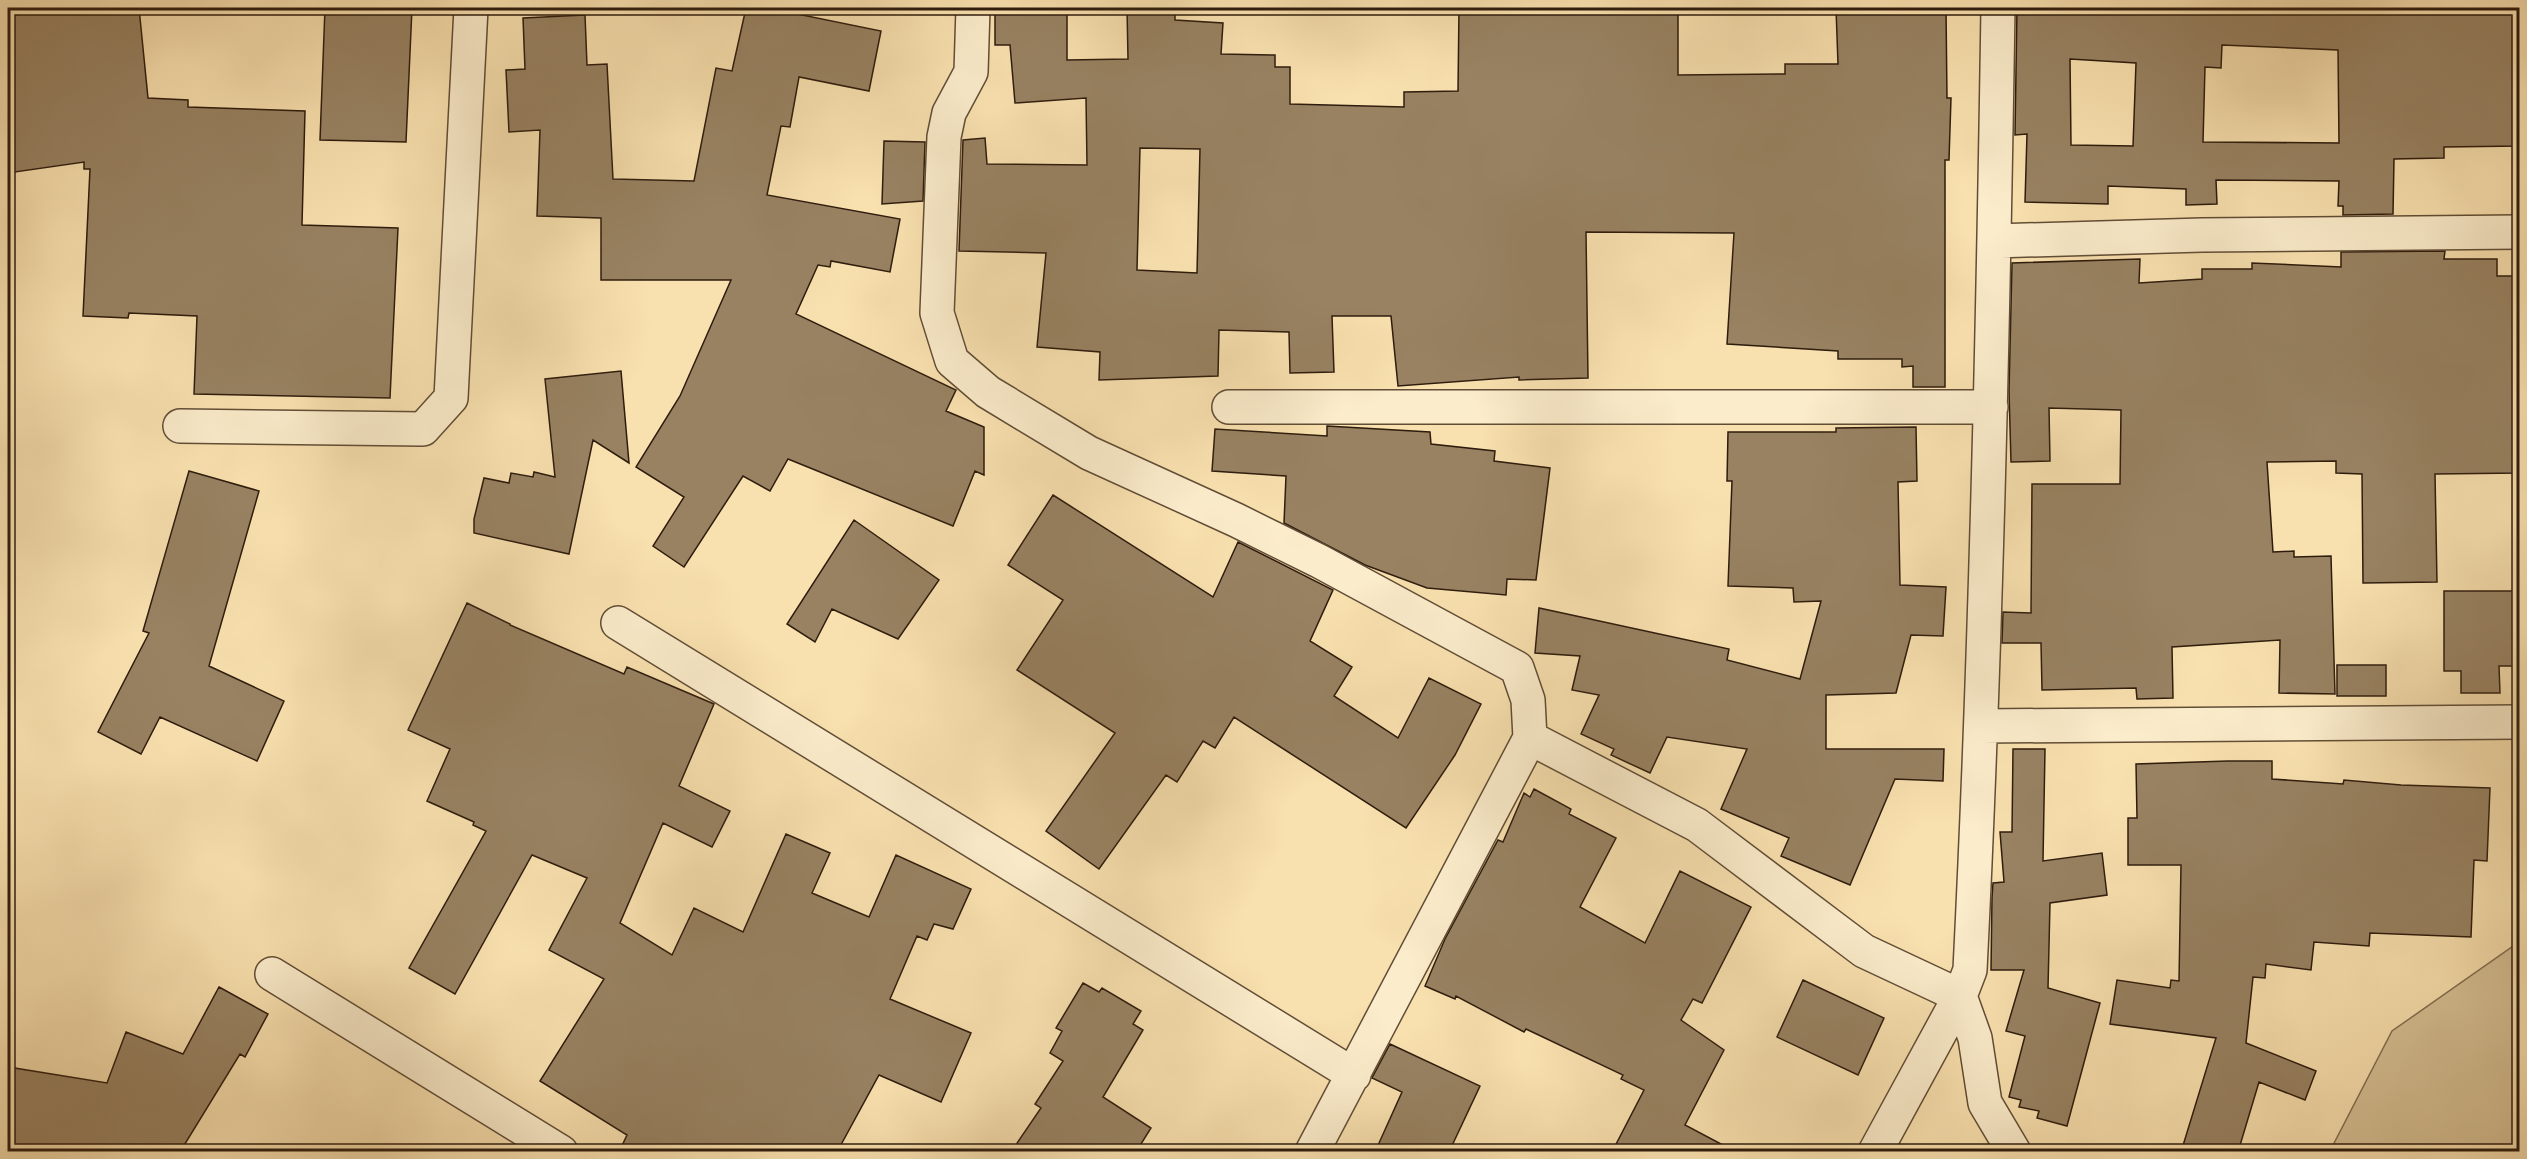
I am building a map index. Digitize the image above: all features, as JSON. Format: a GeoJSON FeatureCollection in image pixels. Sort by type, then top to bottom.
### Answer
{"type":"FeatureCollection","features":[{"type":"Feature","properties":{"kind":"street"},"geometry":{"type":"LineString","coordinates":[[180,426],[423,429],[451,398],[471,8]]}},
{"type":"Feature","properties":{"kind":"street"},"geometry":{"type":"LineString","coordinates":[[973,8],[970,72],[950,113],[944,137],[937,313],[952,361],[988,392],[1089,453],[1236,520],[1318,561],[1517,668],[1528,700],[1530,738],[1312,1152]]}},
{"type":"Feature","properties":{"kind":"street"},"geometry":{"type":"LineString","coordinates":[[1875,1152],[1960,996],[1970,970],[1982,726],[1991,407],[1998,8]]}},
{"type":"Feature","properties":{"kind":"street"},"geometry":{"type":"LineString","coordinates":[[1994,241],[2202,235],[2520,232]]}},
{"type":"Feature","properties":{"kind":"street"},"geometry":{"type":"LineString","coordinates":[[1229,407],[1991,407]]}},
{"type":"Feature","properties":{"kind":"street"},"geometry":{"type":"LineString","coordinates":[[618,623],[1353,1075]]}},
{"type":"Feature","properties":{"kind":"street"},"geometry":{"type":"LineString","coordinates":[[1982,726],[2520,722]]}},
{"type":"Feature","properties":{"kind":"street"},"geometry":{"type":"LineString","coordinates":[[1530,738],[1697,825],[1864,951],[1960,996],[1975,1038],[1985,1103],[2014,1152]]}},
{"type":"Feature","properties":{"kind":"street"},"geometry":{"type":"LineString","coordinates":[[272,974],[561,1152]]}},
{"type":"Feature","properties":{"kind":"shaded area"},"geometry":{"type":"Polygon","coordinates":[[[2519,942],[2519,1151],[2330,1151],[2392,1031],[2519,942]]]}},
{"type":"Feature","properties":{"kind":"building"},"geometry":{"type":"Polygon","coordinates":[[[61,8],[139,8],[148,98],[188,100],[188,107],[305,111],[302,225],[398,228],[390,398],[194,394],[197,316],[129,313],[128,318],[83,316],[90,169],[84,169],[84,162],[8,173],[8,16],[61,8]]]}},
{"type":"Feature","properties":{"kind":"building"},"geometry":{"type":"Polygon","coordinates":[[[325,8],[412,8],[406,142],[320,140],[325,8]]]}},
{"type":"Feature","properties":{"kind":"building"},"geometry":{"type":"Polygon","coordinates":[[[746,8],[768,8],[881,31],[869,91],[799,77],[790,127],[781,126],[767,195],[900,219],[890,272],[831,261],[830,267],[818,265],[796,314],[956,390],[946,411],[984,427],[984,475],[975,471],[953,526],[788,459],[770,491],[743,476],[684,567],[653,546],[684,497],[636,467],[680,396],[731,280],[601,280],[601,218],[537,216],[540,130],[509,132],[506,70],[525,69],[523,18],[585,15],[587,65],[607,64],[613,179],[694,181],[716,68],[732,71],[746,8]]]}},
{"type":"Feature","properties":{"kind":"building"},"geometry":{"type":"Polygon","coordinates":[[[995,8],[1067,8],[1067,60],[1128,59],[1127,8],[1175,8],[1175,20],[1223,23],[1221,54],[1275,55],[1275,67],[1290,67],[1290,104],[1404,107],[1404,92],[1458,91],[1459,8],[1678,8],[1678,75],[1785,74],[1785,64],[1838,64],[1836,8],[1946,8],[1947,98],[1951,98],[1949,160],[1945,160],[1945,387],[1913,387],[1913,366],[1902,367],[1902,359],[1838,359],[1838,351],[1727,344],[1734,233],[1586,232],[1588,378],[1519,380],[1519,377],[1398,386],[1391,316],[1332,316],[1334,372],[1290,373],[1289,332],[1219,330],[1218,376],[1099,380],[1100,352],[1037,347],[1046,253],[959,251],[963,140],[985,138],[987,164],[1087,165],[1086,98],[1015,103],[1010,45],[995,45],[995,8]],[[1140,148],[1137,270],[1197,273],[1200,149],[1140,148]]]}},
{"type":"Feature","properties":{"kind":"building"},"geometry":{"type":"Polygon","coordinates":[[[2017,8],[2520,8],[2520,146],[2444,147],[2444,158],[2394,159],[2393,214],[2343,215],[2343,206],[2338,206],[2339,181],[2216,180],[2217,204],[2186,205],[2186,189],[2108,186],[2108,204],[2025,202],[2027,134],[2015,135],[2017,8]],[[2222,45],[2221,68],[2205,67],[2203,142],[2339,143],[2338,50],[2222,45]],[[2070,59],[2071,145],[2133,146],[2136,63],[2070,59]]]}},
{"type":"Feature","properties":{"kind":"building"},"geometry":{"type":"Polygon","coordinates":[[[884,141],[925,142],[923,201],[882,204],[884,141]]]}},
{"type":"Feature","properties":{"kind":"building"},"geometry":{"type":"Polygon","coordinates":[[[2445,251],[2444,259],[2497,259],[2497,276],[2520,276],[2520,473],[2435,474],[2437,582],[2363,583],[2362,474],[2336,473],[2336,461],[2267,462],[2273,552],[2294,551],[2294,557],[2331,556],[2335,694],[2279,693],[2280,640],[2172,647],[2173,698],[2137,699],[2136,688],[2042,690],[2041,643],[2002,643],[2003,612],[2031,613],[2032,484],[2120,484],[2121,410],[2049,408],[2050,461],[2011,462],[2009,391],[2012,263],[2140,259],[2139,283],[2202,279],[2202,269],[2252,269],[2252,263],[2341,267],[2341,252],[2445,251]]]}},
{"type":"Feature","properties":{"kind":"building"},"geometry":{"type":"Polygon","coordinates":[[[621,371],[629,463],[593,440],[569,554],[474,533],[474,519],[484,478],[509,483],[511,473],[533,477],[534,472],[555,477],[545,379],[621,371]]]}},
{"type":"Feature","properties":{"kind":"building"},"geometry":{"type":"Polygon","coordinates":[[[1327,426],[1430,432],[1431,444],[1495,451],[1494,461],[1550,468],[1536,580],[1507,579],[1506,595],[1427,588],[1365,565],[1284,523],[1286,476],[1212,471],[1215,429],[1327,436],[1327,426]]]}},
{"type":"Feature","properties":{"kind":"building"},"geometry":{"type":"Polygon","coordinates":[[[1916,427],[1917,481],[1898,482],[1900,585],[1946,587],[1943,636],[1911,635],[1896,693],[1826,695],[1826,749],[1944,749],[1943,781],[1895,779],[1850,885],[1781,856],[1789,838],[1721,809],[1747,749],[1667,737],[1650,773],[1611,755],[1614,749],[1581,734],[1599,695],[1572,690],[1580,656],[1535,653],[1539,608],[1729,649],[1727,660],[1800,679],[1821,601],[1794,602],[1793,588],[1728,586],[1732,481],[1727,481],[1728,432],[1836,432],[1836,428],[1916,427]]]}},
{"type":"Feature","properties":{"kind":"building"},"geometry":{"type":"Polygon","coordinates":[[[189,471],[259,491],[209,666],[284,701],[257,761],[160,717],[141,754],[98,732],[149,633],[143,631],[189,471]]]}},
{"type":"Feature","properties":{"kind":"building"},"geometry":{"type":"Polygon","coordinates":[[[1053,495],[1213,597],[1238,542],[1333,590],[1310,641],[1352,667],[1334,696],[1398,738],[1429,678],[1481,704],[1455,755],[1406,828],[1234,717],[1215,748],[1203,741],[1177,782],[1166,775],[1099,869],[1046,831],[1115,733],[1017,670],[1063,600],[1008,565],[1053,495]]]}},
{"type":"Feature","properties":{"kind":"building"},"geometry":{"type":"Polygon","coordinates":[[[854,520],[939,580],[898,639],[832,609],[815,642],[787,624],[854,520]]]}},
{"type":"Feature","properties":{"kind":"building"},"geometry":{"type":"Polygon","coordinates":[[[2444,591],[2520,591],[2520,666],[2499,666],[2500,693],[2461,693],[2461,671],[2444,671],[2444,591]]]}},
{"type":"Feature","properties":{"kind":"building"},"geometry":{"type":"Polygon","coordinates":[[[467,603],[510,625],[624,674],[627,667],[714,704],[679,786],[730,811],[712,847],[663,823],[620,923],[672,955],[694,908],[743,932],[786,834],[830,853],[812,893],[869,917],[896,855],[971,889],[953,929],[934,924],[927,940],[917,936],[890,999],[971,1033],[941,1102],[879,1075],[837,1152],[619,1152],[627,1135],[540,1081],[604,979],[549,950],[587,878],[532,855],[455,994],[409,968],[486,831],[473,825],[474,822],[427,801],[450,749],[408,730],[467,603]]]}},
{"type":"Feature","properties":{"kind":"building"},"geometry":{"type":"Polygon","coordinates":[[[2337,665],[2386,665],[2386,696],[2337,696],[2337,665]]]}},
{"type":"Feature","properties":{"kind":"building"},"geometry":{"type":"Polygon","coordinates":[[[2013,749],[2045,749],[2043,861],[2102,853],[2107,895],[2050,903],[2048,988],[2100,1003],[2067,1126],[2037,1118],[2039,1111],[2019,1107],[2021,1100],[2009,1097],[2025,1036],[2006,1031],[2024,970],[1991,970],[1993,883],[2004,882],[2000,832],[2012,832],[2013,749]]]}},
{"type":"Feature","properties":{"kind":"building"},"geometry":{"type":"Polygon","coordinates":[[[2272,761],[2272,779],[2343,784],[2344,780],[2401,785],[2490,788],[2487,861],[2474,860],[2471,937],[2370,933],[2369,946],[2314,942],[2311,970],[2266,964],[2265,978],[2253,977],[2246,1043],[2316,1071],[2305,1100],[2259,1082],[2238,1152],[2181,1152],[2216,1038],[2110,1024],[2117,980],[2170,988],[2171,980],[2179,981],[2181,865],[2128,865],[2128,818],[2137,818],[2136,764],[2272,761]]]}},
{"type":"Feature","properties":{"kind":"building"},"geometry":{"type":"Polygon","coordinates":[[[1534,789],[1571,809],[1569,814],[1616,838],[1580,907],[1645,943],[1680,871],[1751,907],[1702,1003],[1693,999],[1681,1020],[1724,1050],[1685,1125],[1736,1152],[1612,1152],[1644,1090],[1621,1079],[1623,1075],[1526,1029],[1524,1032],[1456,996],[1455,999],[1425,986],[1445,939],[1498,840],[1503,842],[1524,793],[1530,797],[1534,789]]]}},
{"type":"Feature","properties":{"kind":"building"},"geometry":{"type":"Polygon","coordinates":[[[1803,980],[1884,1018],[1858,1075],[1777,1037],[1803,980]]]}},
{"type":"Feature","properties":{"kind":"building"},"geometry":{"type":"Polygon","coordinates":[[[1083,983],[1099,992],[1102,988],[1141,1011],[1133,1024],[1143,1030],[1103,1097],[1151,1128],[1136,1152],[1011,1152],[1041,1108],[1035,1104],[1063,1061],[1050,1053],[1062,1031],[1056,1028],[1083,983]]]}},
{"type":"Feature","properties":{"kind":"building"},"geometry":{"type":"Polygon","coordinates":[[[219,987],[268,1014],[245,1057],[240,1054],[180,1152],[8,1152],[8,1067],[107,1083],[126,1032],[183,1054],[219,987]]]}},
{"type":"Feature","properties":{"kind":"building"},"geometry":{"type":"Polygon","coordinates":[[[1390,1044],[1480,1086],[1449,1152],[1375,1152],[1402,1092],[1372,1078],[1390,1044]]]}}]}
